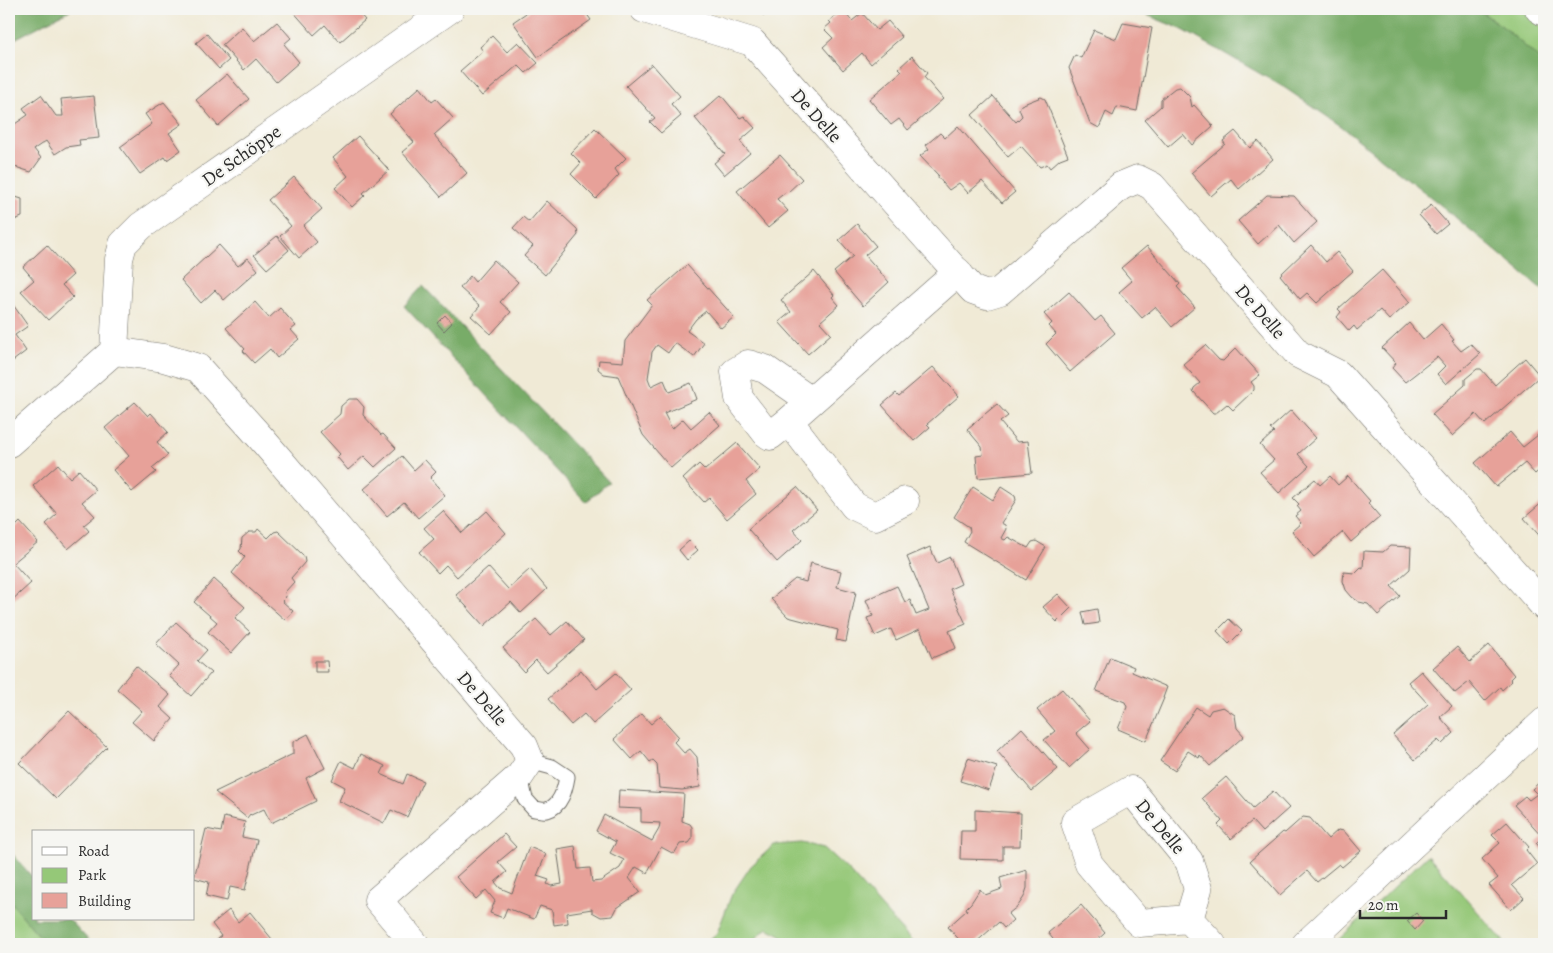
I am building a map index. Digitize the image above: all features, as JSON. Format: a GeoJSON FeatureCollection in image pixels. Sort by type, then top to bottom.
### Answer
{"type":"FeatureCollection","features":[{"type":"Feature","properties":{"kind":"street","name":"De Schöppe"},"geometry":{"type":"LineString","coordinates":[[114,351],[119,259],[123,244],[141,226],[450,9]]}},
{"type":"Feature","properties":{"kind":"street","name":"De Delle"},"geometry":{"type":"LineString","coordinates":[[644,9],[752,42],[973,290],[986,295],[1000,291],[1121,186],[1138,179],[1152,186],[1298,354],[1338,374],[1544,606]]}},
{"type":"Feature","properties":{"kind":"street"},"geometry":{"type":"LineString","coordinates":[[1540,9],[1544,12]]}},
{"type":"Feature","properties":{"kind":"street"},"geometry":{"type":"LineString","coordinates":[[811,401],[766,369],[748,364],[735,372],[739,398],[770,436],[789,421],[958,272]]}},
{"type":"Feature","properties":{"kind":"street","name":"De Delle"},"geometry":{"type":"LineString","coordinates":[[114,351],[164,358],[198,368],[260,437],[524,746],[525,768],[378,900],[415,944]]}},
{"type":"Feature","properties":{"kind":"street"},"geometry":{"type":"LineString","coordinates":[[9,443],[114,351]]}},
{"type":"Feature","properties":{"kind":"street"},"geometry":{"type":"LineString","coordinates":[[789,421],[854,506],[875,516],[905,502]]}},
{"type":"Feature","properties":{"kind":"street"},"geometry":{"type":"LineString","coordinates":[[1306,944],[1544,722]]}},
{"type":"Feature","properties":{"kind":"street","name":"De Delle"},"geometry":{"type":"LineString","coordinates":[[1131,790],[1190,860],[1198,889],[1190,918],[1139,923],[1089,864],[1075,822],[1131,790]]}},
{"type":"Feature","properties":{"kind":"street"},"geometry":{"type":"LineString","coordinates":[[1190,918],[1212,944]]}},
{"type":"Feature","properties":{"kind":"green space"},"geometry":{"type":"Polygon","coordinates":[[[9,9],[72,9],[9,42],[9,9]]]}},
{"type":"Feature","properties":{"kind":"green space"},"geometry":{"type":"Polygon","coordinates":[[[1132,9],[1477,9],[1503,27],[1544,63],[1544,291],[1341,126],[1285,88],[1217,49],[1181,29],[1132,9]]]}},
{"type":"Feature","properties":{"kind":"green space"},"geometry":{"type":"Polygon","coordinates":[[[1477,9],[1519,9],[1544,28],[1544,63],[1503,27],[1477,9]]]}},
{"type":"Feature","properties":{"kind":"green space"},"geometry":{"type":"Polygon","coordinates":[[[423,286],[609,482],[586,502],[404,306],[423,286]]]}},
{"type":"Feature","properties":{"kind":"green space"},"geometry":{"type":"Polygon","coordinates":[[[802,843],[824,848],[848,870],[914,944],[785,944],[781,935],[767,928],[750,944],[704,944],[717,933],[732,894],[751,866],[774,845],[802,843]]]}},
{"type":"Feature","properties":{"kind":"green space"},"geometry":{"type":"Polygon","coordinates":[[[9,850],[32,877],[32,920],[70,920],[92,944],[46,944],[9,900],[9,850]]]}},
{"type":"Feature","properties":{"kind":"green space"},"geometry":{"type":"Polygon","coordinates":[[[1428,855],[1506,944],[1334,944],[1428,855]]]}},
{"type":"Feature","properties":{"kind":"green space"},"geometry":{"type":"Polygon","coordinates":[[[9,900],[46,944],[9,944],[9,900]]]}},
{"type":"Feature","properties":{"kind":"building"},"geometry":{"type":"Polygon","coordinates":[[[291,9],[362,9],[358,12],[365,20],[340,42],[325,25],[314,35],[291,9]]]}},
{"type":"Feature","properties":{"kind":"building"},"geometry":{"type":"Polygon","coordinates":[[[532,9],[583,9],[591,20],[538,57],[513,22],[532,9]]]}},
{"type":"Feature","properties":{"kind":"building"},"geometry":{"type":"Polygon","coordinates":[[[748,9],[765,9],[764,15],[747,11],[748,9]]]}},
{"type":"Feature","properties":{"kind":"building"},"geometry":{"type":"Polygon","coordinates":[[[842,10],[852,21],[862,13],[877,30],[888,21],[902,37],[871,64],[862,53],[843,70],[823,47],[833,38],[824,29],[831,23],[829,21],[842,10]]]}},
{"type":"Feature","properties":{"kind":"building"},"geometry":{"type":"Polygon","coordinates":[[[277,22],[291,38],[284,44],[299,62],[276,82],[256,59],[244,70],[222,45],[242,27],[254,41],[277,22]]]}},
{"type":"Feature","properties":{"kind":"building"},"geometry":{"type":"Polygon","coordinates":[[[1123,23],[1152,28],[1137,111],[1117,107],[1113,116],[1106,112],[1099,128],[1090,123],[1069,68],[1075,55],[1081,58],[1094,30],[1116,39],[1123,23]]]}},
{"type":"Feature","properties":{"kind":"building"},"geometry":{"type":"Polygon","coordinates":[[[207,34],[229,60],[219,69],[196,43],[207,34]]]}},
{"type":"Feature","properties":{"kind":"building"},"geometry":{"type":"Polygon","coordinates":[[[492,36],[507,52],[518,42],[538,63],[526,73],[518,65],[482,96],[460,71],[483,51],[480,47],[492,36]]]}},
{"type":"Feature","properties":{"kind":"building"},"geometry":{"type":"Polygon","coordinates":[[[912,56],[927,73],[924,77],[943,99],[908,130],[899,119],[891,125],[869,99],[902,71],[899,68],[912,56]]]}},
{"type":"Feature","properties":{"kind":"building"},"geometry":{"type":"Polygon","coordinates":[[[652,64],[680,96],[671,104],[681,116],[661,133],[650,122],[655,118],[626,86],[652,64]]]}},
{"type":"Feature","properties":{"kind":"building"},"geometry":{"type":"Polygon","coordinates":[[[227,74],[249,99],[218,126],[196,100],[227,74]]]}},
{"type":"Feature","properties":{"kind":"building"},"geometry":{"type":"Polygon","coordinates":[[[420,87],[432,102],[436,99],[453,118],[434,135],[467,173],[441,197],[402,152],[414,142],[390,114],[420,87]]]}},
{"type":"Feature","properties":{"kind":"building"},"geometry":{"type":"Polygon","coordinates":[[[1180,87],[1190,97],[1192,107],[1194,105],[1213,126],[1192,145],[1183,134],[1168,147],[1145,120],[1161,106],[1161,99],[1175,88],[1180,87]]]}},
{"type":"Feature","properties":{"kind":"building"},"geometry":{"type":"Polygon","coordinates":[[[41,95],[56,116],[63,116],[61,99],[94,96],[99,138],[79,140],[80,145],[66,147],[55,154],[46,141],[34,149],[41,158],[31,172],[9,165],[9,128],[28,115],[23,108],[41,95]]]}},
{"type":"Feature","properties":{"kind":"building"},"geometry":{"type":"Polygon","coordinates":[[[721,95],[740,118],[744,116],[755,128],[740,141],[750,153],[724,175],[714,163],[725,154],[695,118],[721,95]]]}},
{"type":"Feature","properties":{"kind":"building"},"geometry":{"type":"Polygon","coordinates":[[[993,96],[1016,122],[1022,116],[1019,109],[1021,105],[1041,97],[1045,99],[1068,156],[1060,159],[1050,168],[1047,164],[1040,167],[1021,146],[1008,157],[972,115],[993,96]]]}},
{"type":"Feature","properties":{"kind":"building"},"geometry":{"type":"Polygon","coordinates":[[[164,102],[182,124],[169,133],[181,150],[167,160],[165,157],[140,174],[120,147],[152,124],[145,114],[164,102]]]}},
{"type":"Feature","properties":{"kind":"building"},"geometry":{"type":"Polygon","coordinates":[[[958,126],[1015,192],[1002,203],[982,181],[968,193],[959,183],[949,190],[920,156],[929,149],[926,145],[940,133],[945,138],[958,126]]]}},
{"type":"Feature","properties":{"kind":"building"},"geometry":{"type":"Polygon","coordinates":[[[595,128],[626,158],[615,169],[619,175],[596,199],[571,174],[581,163],[571,153],[595,128]]]}},
{"type":"Feature","properties":{"kind":"building"},"geometry":{"type":"Polygon","coordinates":[[[1235,131],[1250,148],[1258,141],[1273,159],[1239,189],[1231,179],[1211,196],[1191,173],[1225,144],[1223,141],[1235,131]]]}},
{"type":"Feature","properties":{"kind":"building"},"geometry":{"type":"Polygon","coordinates":[[[358,136],[389,170],[363,193],[365,195],[352,207],[335,188],[348,176],[333,158],[358,136]]]}},
{"type":"Feature","properties":{"kind":"building"},"geometry":{"type":"Polygon","coordinates":[[[780,155],[802,179],[787,193],[777,199],[788,211],[768,228],[737,191],[780,155]]]}},
{"type":"Feature","properties":{"kind":"building"},"geometry":{"type":"Polygon","coordinates":[[[294,177],[322,209],[303,226],[317,242],[299,258],[280,236],[291,226],[268,200],[294,177]]]}},
{"type":"Feature","properties":{"kind":"building"},"geometry":{"type":"Polygon","coordinates":[[[9,195],[22,199],[22,217],[9,222],[9,195]]]}},
{"type":"Feature","properties":{"kind":"building"},"geometry":{"type":"Polygon","coordinates":[[[1267,195],[1294,196],[1317,222],[1294,243],[1279,225],[1258,244],[1238,221],[1267,195]]]}},
{"type":"Feature","properties":{"kind":"building"},"geometry":{"type":"Polygon","coordinates":[[[547,201],[577,229],[578,235],[545,275],[524,256],[533,246],[513,228],[523,217],[529,222],[547,201]]]}},
{"type":"Feature","properties":{"kind":"building"},"geometry":{"type":"Polygon","coordinates":[[[1431,205],[1448,224],[1436,234],[1419,215],[1431,205]]]}},
{"type":"Feature","properties":{"kind":"building"},"geometry":{"type":"Polygon","coordinates":[[[857,224],[876,246],[865,255],[889,282],[863,306],[834,272],[853,256],[839,240],[857,224]]]}},
{"type":"Feature","properties":{"kind":"building"},"geometry":{"type":"Polygon","coordinates":[[[277,236],[289,250],[267,269],[254,255],[277,236]]]}},
{"type":"Feature","properties":{"kind":"building"},"geometry":{"type":"Polygon","coordinates":[[[47,245],[73,275],[62,285],[73,297],[48,320],[21,291],[34,280],[23,267],[47,245]]]}},
{"type":"Feature","properties":{"kind":"building"},"geometry":{"type":"Polygon","coordinates":[[[219,245],[238,266],[248,258],[258,270],[224,300],[215,290],[201,303],[181,280],[219,245]]]}},
{"type":"Feature","properties":{"kind":"building"},"geometry":{"type":"Polygon","coordinates":[[[1311,245],[1326,262],[1337,252],[1353,271],[1317,303],[1307,293],[1300,299],[1280,275],[1311,245]]]}},
{"type":"Feature","properties":{"kind":"building"},"geometry":{"type":"Polygon","coordinates":[[[1147,246],[1180,284],[1177,287],[1195,307],[1172,327],[1155,307],[1142,318],[1119,292],[1132,281],[1121,268],[1147,246]]]}},
{"type":"Feature","properties":{"kind":"building"},"geometry":{"type":"Polygon","coordinates":[[[494,260],[518,282],[500,302],[511,312],[491,334],[471,316],[480,306],[460,288],[470,276],[475,282],[494,260]]]}},
{"type":"Feature","properties":{"kind":"building"},"geometry":{"type":"Polygon","coordinates":[[[687,265],[734,317],[721,328],[706,311],[696,319],[687,331],[704,343],[694,357],[675,343],[668,353],[657,345],[652,352],[648,378],[651,386],[664,380],[669,392],[691,383],[697,399],[664,413],[672,429],[683,419],[691,428],[709,412],[720,425],[671,468],[643,435],[618,376],[604,374],[598,369],[599,360],[623,362],[625,341],[652,305],[647,300],[687,265]]]}},
{"type":"Feature","properties":{"kind":"building"},"geometry":{"type":"Polygon","coordinates":[[[1382,270],[1410,302],[1389,320],[1380,310],[1357,330],[1354,326],[1349,331],[1337,317],[1341,312],[1338,309],[1382,270]]]}},
{"type":"Feature","properties":{"kind":"building"},"geometry":{"type":"Polygon","coordinates":[[[814,271],[834,295],[832,297],[839,305],[820,322],[831,334],[808,354],[779,322],[791,312],[781,300],[814,271]]]}},
{"type":"Feature","properties":{"kind":"building"},"geometry":{"type":"Polygon","coordinates":[[[1069,292],[1095,321],[1101,316],[1115,333],[1070,372],[1046,344],[1056,334],[1049,326],[1052,323],[1044,314],[1069,292]]]}},
{"type":"Feature","properties":{"kind":"building"},"geometry":{"type":"Polygon","coordinates":[[[9,299],[28,326],[15,335],[26,351],[9,364],[9,299]]]}},
{"type":"Feature","properties":{"kind":"building"},"geometry":{"type":"Polygon","coordinates":[[[255,302],[269,318],[280,308],[296,326],[291,330],[299,339],[277,358],[270,349],[254,363],[243,351],[245,349],[226,328],[255,302]]]}},
{"type":"Feature","properties":{"kind":"building"},"geometry":{"type":"Polygon","coordinates":[[[445,315],[452,323],[444,331],[437,323],[445,315]]]}},
{"type":"Feature","properties":{"kind":"building"},"geometry":{"type":"Polygon","coordinates":[[[1409,323],[1423,340],[1441,324],[1461,351],[1471,344],[1480,354],[1446,384],[1437,374],[1445,366],[1437,357],[1405,382],[1392,368],[1396,363],[1382,348],[1409,323]]]}},
{"type":"Feature","properties":{"kind":"building"},"geometry":{"type":"Polygon","coordinates":[[[1205,345],[1219,360],[1223,361],[1236,348],[1260,375],[1251,382],[1254,390],[1233,410],[1227,404],[1216,413],[1213,413],[1193,391],[1200,383],[1183,364],[1205,345]]]}},
{"type":"Feature","properties":{"kind":"building"},"geometry":{"type":"Polygon","coordinates":[[[1525,358],[1540,376],[1485,424],[1476,414],[1452,436],[1432,414],[1465,385],[1465,379],[1477,369],[1481,369],[1495,385],[1525,358]]]}},
{"type":"Feature","properties":{"kind":"building"},"geometry":{"type":"Polygon","coordinates":[[[933,367],[959,396],[927,424],[930,427],[914,441],[882,405],[896,393],[899,396],[933,367]]]}},
{"type":"Feature","properties":{"kind":"building"},"geometry":{"type":"Polygon","coordinates":[[[349,399],[357,399],[364,407],[363,415],[396,448],[375,467],[364,456],[348,470],[337,457],[340,454],[320,432],[340,414],[341,406],[349,399]]]}},
{"type":"Feature","properties":{"kind":"building"},"geometry":{"type":"Polygon","coordinates":[[[135,402],[148,416],[151,413],[168,432],[157,442],[168,455],[152,468],[156,472],[132,492],[113,470],[129,456],[105,428],[135,402]]]}},
{"type":"Feature","properties":{"kind":"building"},"geometry":{"type":"Polygon","coordinates":[[[997,404],[1008,416],[1000,422],[1017,442],[1028,441],[1032,473],[978,478],[976,456],[983,455],[982,447],[967,429],[997,404]]]}},
{"type":"Feature","properties":{"kind":"building"},"geometry":{"type":"Polygon","coordinates":[[[1291,410],[1316,438],[1298,454],[1309,466],[1279,493],[1260,472],[1274,460],[1260,445],[1274,432],[1270,429],[1291,410]]]}},
{"type":"Feature","properties":{"kind":"building"},"geometry":{"type":"Polygon","coordinates":[[[1543,431],[1544,466],[1535,474],[1525,463],[1496,487],[1475,463],[1510,432],[1523,447],[1543,431]]]}},
{"type":"Feature","properties":{"kind":"building"},"geometry":{"type":"Polygon","coordinates":[[[737,443],[760,469],[746,481],[756,494],[727,519],[709,498],[704,502],[683,479],[699,464],[705,470],[737,443]]]}},
{"type":"Feature","properties":{"kind":"building"},"geometry":{"type":"Polygon","coordinates":[[[402,456],[414,470],[425,460],[436,472],[430,478],[445,495],[418,518],[404,502],[387,516],[364,489],[402,456]]]}},
{"type":"Feature","properties":{"kind":"building"},"geometry":{"type":"Polygon","coordinates":[[[58,464],[70,478],[79,470],[96,490],[82,502],[95,516],[84,525],[89,531],[68,549],[46,524],[57,514],[33,486],[58,464]]]}},
{"type":"Feature","properties":{"kind":"building"},"geometry":{"type":"Polygon","coordinates":[[[1330,476],[1338,485],[1348,476],[1370,501],[1368,503],[1380,517],[1351,542],[1343,532],[1314,557],[1292,531],[1301,523],[1295,516],[1301,511],[1297,506],[1299,504],[1293,498],[1315,479],[1320,485],[1330,476]]]}},
{"type":"Feature","properties":{"kind":"building"},"geometry":{"type":"Polygon","coordinates":[[[797,487],[817,510],[793,530],[802,540],[777,562],[748,529],[797,487]]]}},
{"type":"Feature","properties":{"kind":"building"},"geometry":{"type":"Polygon","coordinates":[[[973,487],[993,500],[1001,487],[1015,496],[1016,500],[1001,523],[1005,525],[1006,529],[1001,538],[1005,540],[1008,537],[1028,548],[1032,542],[1036,541],[1046,547],[1026,580],[964,542],[970,531],[969,527],[954,517],[973,487]]]}},
{"type":"Feature","properties":{"kind":"building"},"geometry":{"type":"Polygon","coordinates":[[[1544,501],[1544,541],[1524,518],[1544,501]]]}},
{"type":"Feature","properties":{"kind":"building"},"geometry":{"type":"Polygon","coordinates":[[[443,511],[462,533],[487,511],[506,533],[457,577],[446,565],[438,573],[419,552],[434,539],[424,528],[443,511]]]}},
{"type":"Feature","properties":{"kind":"building"},"geometry":{"type":"Polygon","coordinates":[[[20,522],[38,542],[13,563],[31,583],[10,602],[9,526],[12,530],[20,522]]]}},
{"type":"Feature","properties":{"kind":"building"},"geometry":{"type":"Polygon","coordinates":[[[258,529],[268,538],[278,531],[304,556],[305,562],[291,578],[294,582],[285,592],[286,597],[282,601],[293,611],[285,620],[232,573],[245,557],[239,551],[242,538],[249,532],[256,532],[258,529]]]}},
{"type":"Feature","properties":{"kind":"building"},"geometry":{"type":"Polygon","coordinates":[[[689,541],[698,550],[687,560],[679,550],[689,541]]]}},
{"type":"Feature","properties":{"kind":"building"},"geometry":{"type":"Polygon","coordinates":[[[1390,546],[1411,547],[1410,569],[1391,586],[1400,596],[1378,615],[1368,604],[1359,602],[1346,590],[1343,581],[1344,572],[1355,573],[1361,567],[1363,568],[1364,551],[1383,552],[1390,546]]]}},
{"type":"Feature","properties":{"kind":"building"},"geometry":{"type":"Polygon","coordinates":[[[930,547],[937,563],[950,557],[961,584],[950,589],[966,624],[949,631],[956,648],[932,658],[920,629],[896,640],[891,629],[875,636],[867,618],[873,616],[866,600],[897,586],[905,602],[910,600],[916,615],[929,610],[907,557],[930,547]]]}},
{"type":"Feature","properties":{"kind":"building"},"geometry":{"type":"Polygon","coordinates":[[[811,563],[841,571],[837,587],[856,592],[846,642],[836,640],[838,630],[788,617],[771,599],[795,579],[806,582],[811,563]]]}},
{"type":"Feature","properties":{"kind":"building"},"geometry":{"type":"Polygon","coordinates":[[[488,567],[508,589],[530,569],[547,589],[521,613],[511,602],[484,626],[456,595],[488,567]]]}},
{"type":"Feature","properties":{"kind":"building"},"geometry":{"type":"Polygon","coordinates":[[[214,579],[245,607],[235,618],[250,632],[231,653],[208,632],[217,622],[194,602],[214,579]]]}},
{"type":"Feature","properties":{"kind":"building"},"geometry":{"type":"Polygon","coordinates":[[[1058,594],[1071,608],[1057,622],[1043,607],[1058,594]]]}},
{"type":"Feature","properties":{"kind":"building"},"geometry":{"type":"Polygon","coordinates":[[[1097,609],[1099,623],[1085,625],[1082,612],[1097,609]]]}},
{"type":"Feature","properties":{"kind":"building"},"geometry":{"type":"Polygon","coordinates":[[[536,619],[551,635],[567,621],[584,640],[547,672],[536,660],[524,672],[503,648],[536,619]]]}},
{"type":"Feature","properties":{"kind":"building"},"geometry":{"type":"Polygon","coordinates":[[[1229,619],[1242,631],[1229,644],[1217,631],[1229,619]]]}},
{"type":"Feature","properties":{"kind":"building"},"geometry":{"type":"Polygon","coordinates":[[[176,622],[207,650],[197,661],[211,673],[191,696],[169,676],[179,665],[156,644],[176,622]]]}},
{"type":"Feature","properties":{"kind":"building"},"geometry":{"type":"Polygon","coordinates":[[[1489,645],[1514,675],[1510,679],[1512,681],[1502,690],[1500,687],[1485,701],[1469,682],[1455,693],[1433,668],[1457,647],[1470,662],[1489,645]]]}},
{"type":"Feature","properties":{"kind":"building"},"geometry":{"type":"Polygon","coordinates":[[[1110,657],[1134,667],[1132,672],[1167,687],[1146,741],[1118,729],[1127,707],[1125,702],[1096,691],[1110,657]]]}},
{"type":"Feature","properties":{"kind":"building"},"geometry":{"type":"Polygon","coordinates":[[[315,661],[327,661],[328,672],[315,672],[315,661]]]}},
{"type":"Feature","properties":{"kind":"building"},"geometry":{"type":"Polygon","coordinates":[[[136,666],[170,695],[160,707],[173,719],[154,741],[132,722],[142,711],[117,689],[136,666]]]}},
{"type":"Feature","properties":{"kind":"building"},"geometry":{"type":"Polygon","coordinates":[[[581,670],[597,689],[616,673],[631,690],[593,724],[584,714],[571,725],[548,699],[581,670]]]}},
{"type":"Feature","properties":{"kind":"building"},"geometry":{"type":"Polygon","coordinates":[[[1421,671],[1452,706],[1440,717],[1454,733],[1442,744],[1438,740],[1415,760],[1393,735],[1428,704],[1408,682],[1421,671]]]}},
{"type":"Feature","properties":{"kind":"building"},"geometry":{"type":"Polygon","coordinates":[[[1062,689],[1090,721],[1076,733],[1090,749],[1069,768],[1044,740],[1055,731],[1037,710],[1062,689]]]}},
{"type":"Feature","properties":{"kind":"building"},"geometry":{"type":"Polygon","coordinates":[[[1196,707],[1208,715],[1211,710],[1223,707],[1235,715],[1237,728],[1244,736],[1210,766],[1200,755],[1199,758],[1188,751],[1175,771],[1160,761],[1196,707]]]}},
{"type":"Feature","properties":{"kind":"building"},"geometry":{"type":"Polygon","coordinates":[[[69,711],[107,747],[56,799],[19,763],[69,711]]]}},
{"type":"Feature","properties":{"kind":"building"},"geometry":{"type":"Polygon","coordinates":[[[642,714],[651,724],[660,716],[679,737],[674,742],[684,753],[690,749],[697,757],[700,787],[682,790],[659,788],[657,764],[653,760],[650,762],[641,751],[632,759],[614,739],[642,714]]]}},
{"type":"Feature","properties":{"kind":"building"},"geometry":{"type":"Polygon","coordinates":[[[1022,728],[1058,769],[1032,791],[997,751],[1022,728]]]}},
{"type":"Feature","properties":{"kind":"building"},"geometry":{"type":"Polygon","coordinates":[[[308,734],[325,768],[306,778],[316,801],[271,823],[264,809],[250,814],[247,818],[215,792],[293,754],[293,742],[308,734]]]}},
{"type":"Feature","properties":{"kind":"building"},"geometry":{"type":"Polygon","coordinates":[[[361,754],[385,766],[381,774],[403,784],[407,774],[423,781],[407,817],[391,810],[384,823],[339,801],[345,787],[332,780],[341,761],[355,768],[361,754]]]}},
{"type":"Feature","properties":{"kind":"building"},"geometry":{"type":"Polygon","coordinates":[[[968,758],[997,767],[989,790],[960,781],[968,758]]]}},
{"type":"Feature","properties":{"kind":"building"},"geometry":{"type":"Polygon","coordinates":[[[1226,777],[1253,808],[1273,791],[1289,808],[1262,832],[1252,821],[1231,839],[1218,825],[1222,821],[1202,798],[1226,777]]]}},
{"type":"Feature","properties":{"kind":"building"},"geometry":{"type":"Polygon","coordinates":[[[1544,778],[1544,852],[1536,843],[1543,837],[1514,805],[1525,796],[1529,800],[1537,794],[1532,789],[1544,778]]]}},
{"type":"Feature","properties":{"kind":"building"},"geometry":{"type":"Polygon","coordinates":[[[619,790],[684,794],[682,821],[690,824],[692,827],[692,839],[689,843],[680,844],[674,854],[661,847],[647,873],[636,867],[629,878],[640,892],[617,908],[613,916],[601,917],[592,912],[592,909],[567,913],[568,923],[554,925],[552,910],[540,906],[534,919],[507,908],[503,918],[490,913],[495,901],[486,890],[476,899],[456,877],[504,834],[516,847],[498,862],[507,872],[495,882],[500,888],[512,893],[529,847],[546,854],[537,876],[549,880],[547,884],[551,886],[562,884],[557,849],[575,846],[578,869],[590,868],[592,882],[601,881],[620,868],[624,860],[610,853],[616,842],[596,831],[604,815],[652,841],[659,829],[660,823],[641,822],[641,809],[618,808],[619,790]]]}},
{"type":"Feature","properties":{"kind":"building"},"geometry":{"type":"Polygon","coordinates":[[[975,810],[1021,813],[1020,846],[1003,846],[1003,860],[960,859],[961,831],[975,831],[975,810]]]}},
{"type":"Feature","properties":{"kind":"building"},"geometry":{"type":"Polygon","coordinates":[[[224,817],[245,822],[242,837],[257,840],[245,890],[230,887],[227,901],[206,896],[209,882],[195,878],[206,829],[221,832],[224,817]]]}},
{"type":"Feature","properties":{"kind":"building"},"geometry":{"type":"Polygon","coordinates":[[[1303,817],[1310,818],[1328,839],[1338,830],[1344,831],[1361,851],[1342,867],[1339,864],[1317,882],[1307,871],[1280,895],[1250,861],[1303,817]]]}},
{"type":"Feature","properties":{"kind":"building"},"geometry":{"type":"Polygon","coordinates":[[[1507,822],[1529,847],[1526,850],[1537,864],[1512,885],[1524,898],[1511,910],[1489,885],[1498,878],[1482,859],[1500,843],[1492,835],[1507,822]]]}},
{"type":"Feature","properties":{"kind":"building"},"geometry":{"type":"Polygon","coordinates":[[[1027,870],[1027,888],[1024,897],[1018,906],[1008,914],[1013,920],[1004,928],[999,922],[974,944],[963,944],[948,927],[967,910],[966,908],[980,889],[985,895],[1002,889],[1000,878],[1027,870]]]}},
{"type":"Feature","properties":{"kind":"building"},"geometry":{"type":"Polygon","coordinates":[[[1081,905],[1105,933],[1093,944],[1057,944],[1048,933],[1081,905]]]}},
{"type":"Feature","properties":{"kind":"building"},"geometry":{"type":"Polygon","coordinates":[[[229,910],[238,922],[250,912],[276,944],[221,944],[217,939],[221,936],[212,924],[229,910]]]}},
{"type":"Feature","properties":{"kind":"building"},"geometry":{"type":"Polygon","coordinates":[[[1416,913],[1423,921],[1415,930],[1407,921],[1416,913]]]}}]}
